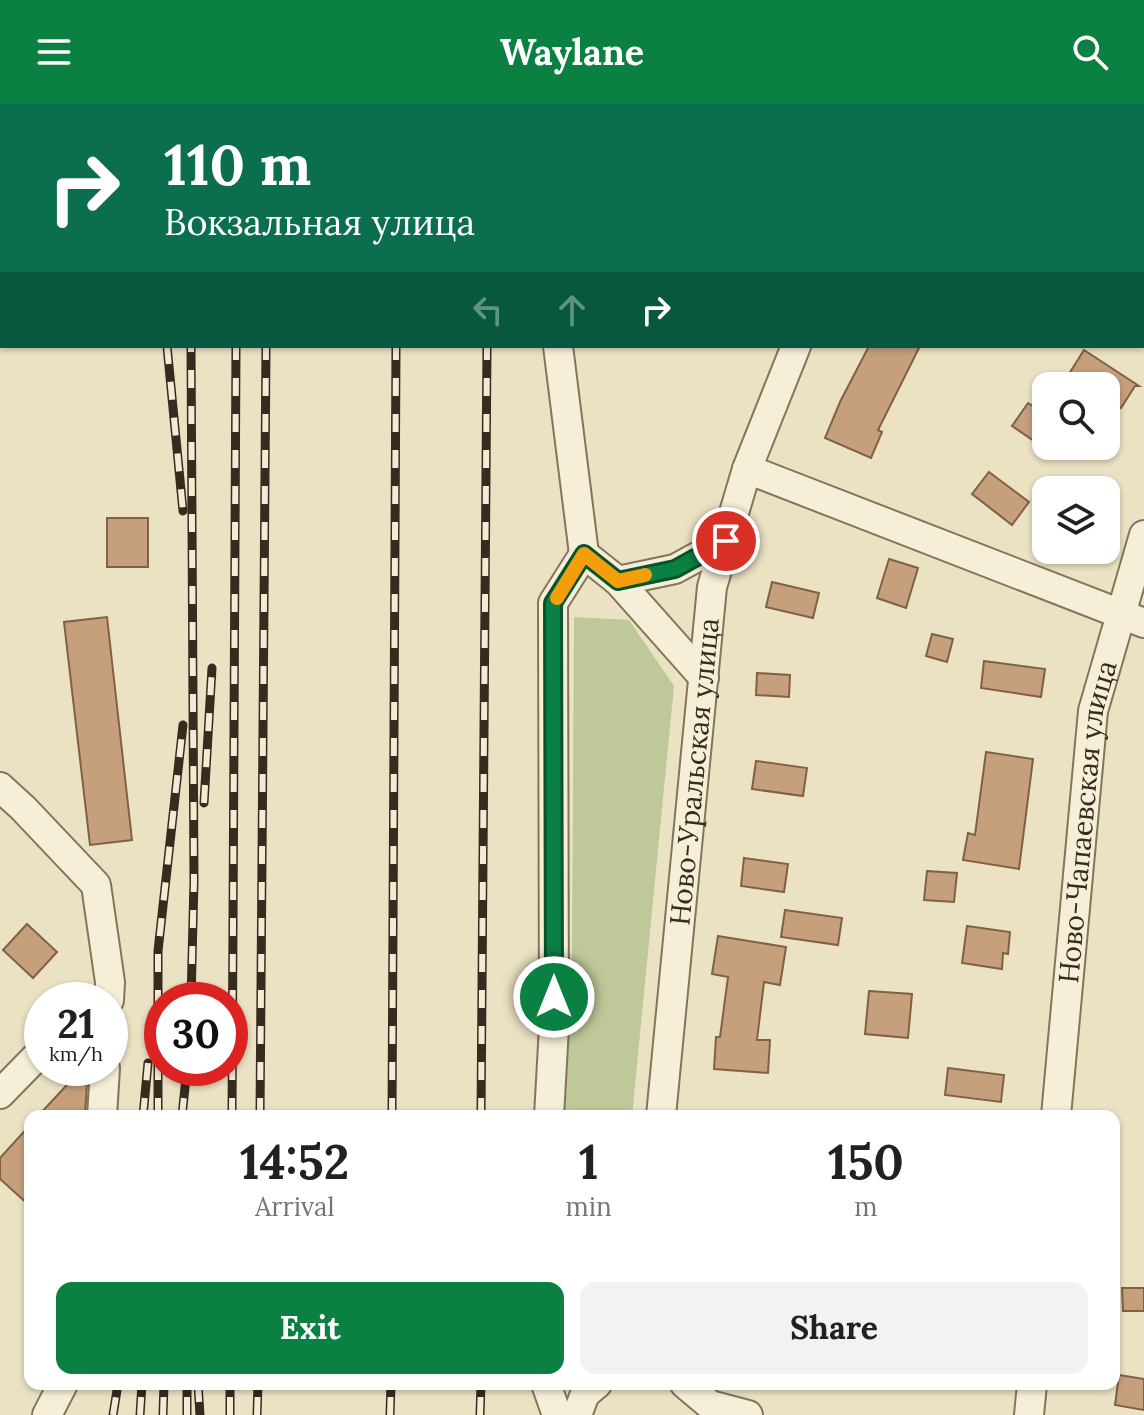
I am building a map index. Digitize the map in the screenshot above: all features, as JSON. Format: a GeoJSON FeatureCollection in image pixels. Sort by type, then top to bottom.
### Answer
{"type":"FeatureCollection","features":[{"type":"Feature","properties":{"kind":"street"},"geometry":{"type":"LineString","coordinates":[[549,1110],[554,1027],[553,603],[584,554],[558,348]]}},
{"type":"Feature","properties":{"kind":"street","name":"Ново-Уральская улица"},"geometry":{"type":"LineString","coordinates":[[662,1110],[712,587],[747,469],[795,348]]}},
{"type":"Feature","properties":{"kind":"street"},"geometry":{"type":"LineString","coordinates":[[747,469],[1132,618]]}},
{"type":"Feature","properties":{"kind":"street","name":"Ново-Чапаевская улица"},"geometry":{"type":"LineString","coordinates":[[1057,1110],[1093,711],[1132,618],[1144,535]]}},
{"type":"Feature","properties":{"kind":"street"},"geometry":{"type":"LineString","coordinates":[[618,581],[675,569],[726,541]]}},
{"type":"Feature","properties":{"kind":"street"},"geometry":{"type":"LineString","coordinates":[[584,554],[618,581],[704,678]]}},
{"type":"Feature","properties":{"kind":"street"},"geometry":{"type":"LineString","coordinates":[[0,787],[96,885],[103,982]]}},
{"type":"Feature","properties":{"kind":"street"},"geometry":{"type":"LineString","coordinates":[[0,1094],[24,1069]]}},
{"type":"Feature","properties":{"kind":"street"},"geometry":{"type":"LineString","coordinates":[[102,1110],[104,1086]]}},
{"type":"Feature","properties":{"kind":"street"},"geometry":{"type":"LineString","coordinates":[[47,1415],[60,1390]]}},
{"type":"Feature","properties":{"kind":"street"},"geometry":{"type":"LineString","coordinates":[[548,1390],[557,1415]]}},
{"type":"Feature","properties":{"kind":"street"},"geometry":{"type":"LineString","coordinates":[[577,1415],[585,1394],[590,1390]]}},
{"type":"Feature","properties":{"kind":"street"},"geometry":{"type":"LineString","coordinates":[[692,1390],[710,1405],[748,1415]]}},
{"type":"Feature","properties":{"kind":"street"},"geometry":{"type":"LineString","coordinates":[[1029,1415],[1031,1390]]}},
{"type":"Feature","properties":{"kind":"green space"},"geometry":{"type":"Polygon","coordinates":[[[574,617],[629,620],[674,686],[633,1110],[562,1110],[572,952],[574,617]]]}},
{"type":"Feature","properties":{"kind":"building"},"geometry":{"type":"Polygon","coordinates":[[[868,348],[919,348],[878,430],[882,432],[871,458],[825,438],[868,348]]]}},
{"type":"Feature","properties":{"kind":"building"},"geometry":{"type":"Polygon","coordinates":[[[1084,350],[1118,372],[1070,372],[1084,350]]]}},
{"type":"Feature","properties":{"kind":"building"},"geometry":{"type":"Polygon","coordinates":[[[1120,374],[1139,386],[1135,386],[1121,408],[1120,374]]]}},
{"type":"Feature","properties":{"kind":"building"},"geometry":{"type":"Polygon","coordinates":[[[1028,403],[1032,405],[1032,440],[1012,426],[1028,403]]]}},
{"type":"Feature","properties":{"kind":"building"},"geometry":{"type":"Polygon","coordinates":[[[989,472],[1029,502],[1012,525],[972,494],[989,472]]]}},
{"type":"Feature","properties":{"kind":"building"},"geometry":{"type":"Polygon","coordinates":[[[107,518],[148,518],[148,567],[107,567],[107,518]]]}},
{"type":"Feature","properties":{"kind":"building"},"geometry":{"type":"Polygon","coordinates":[[[889,559],[918,568],[906,608],[877,598],[889,559]]]}},
{"type":"Feature","properties":{"kind":"building"},"geometry":{"type":"Polygon","coordinates":[[[772,582],[819,593],[813,618],[766,607],[772,582]]]}},
{"type":"Feature","properties":{"kind":"building"},"geometry":{"type":"Polygon","coordinates":[[[107,617],[132,840],[90,845],[64,622],[107,617]]]}},
{"type":"Feature","properties":{"kind":"building"},"geometry":{"type":"Polygon","coordinates":[[[932,634],[953,639],[947,662],[926,656],[932,634]]]}},
{"type":"Feature","properties":{"kind":"building"},"geometry":{"type":"Polygon","coordinates":[[[984,661],[1045,669],[1041,697],[981,688],[984,661]]]}},
{"type":"Feature","properties":{"kind":"building"},"geometry":{"type":"Polygon","coordinates":[[[757,673],[790,675],[789,697],[756,695],[757,673]]]}},
{"type":"Feature","properties":{"kind":"building"},"geometry":{"type":"Polygon","coordinates":[[[986,752],[1033,759],[1019,869],[963,860],[968,833],[975,835],[986,752]]]}},
{"type":"Feature","properties":{"kind":"building"},"geometry":{"type":"Polygon","coordinates":[[[756,761],[807,768],[803,796],[752,789],[756,761]]]}},
{"type":"Feature","properties":{"kind":"building"},"geometry":{"type":"Polygon","coordinates":[[[744,858],[788,864],[784,892],[741,886],[744,858]]]}},
{"type":"Feature","properties":{"kind":"building"},"geometry":{"type":"Polygon","coordinates":[[[927,871],[957,873],[954,902],[924,900],[927,871]]]}},
{"type":"Feature","properties":{"kind":"building"},"geometry":{"type":"Polygon","coordinates":[[[785,910],[842,918],[838,945],[781,937],[785,910]]]}},
{"type":"Feature","properties":{"kind":"building"},"geometry":{"type":"Polygon","coordinates":[[[27,924],[57,952],[33,978],[3,950],[27,924]]]}},
{"type":"Feature","properties":{"kind":"building"},"geometry":{"type":"Polygon","coordinates":[[[967,926],[1010,932],[1008,954],[1003,953],[1002,969],[962,963],[967,926]]]}},
{"type":"Feature","properties":{"kind":"building"},"geometry":{"type":"Polygon","coordinates":[[[718,936],[786,947],[780,985],[764,982],[757,1040],[770,1040],[768,1073],[714,1069],[716,1037],[720,1037],[728,977],[712,974],[718,936]]]}},
{"type":"Feature","properties":{"kind":"building"},"geometry":{"type":"Polygon","coordinates":[[[869,991],[912,994],[908,1038],[865,1034],[869,991]]]}},
{"type":"Feature","properties":{"kind":"building"},"geometry":{"type":"Polygon","coordinates":[[[948,1068],[1004,1075],[1001,1102],[945,1095],[948,1068]]]}},
{"type":"Feature","properties":{"kind":"building"},"geometry":{"type":"Polygon","coordinates":[[[66,1086],[87,1086],[85,1110],[44,1110],[66,1086]]]}},
{"type":"Feature","properties":{"kind":"building"},"geometry":{"type":"Polygon","coordinates":[[[24,1132],[24,1201],[0,1179],[0,1158],[24,1132]]]}},
{"type":"Feature","properties":{"kind":"building"},"geometry":{"type":"Polygon","coordinates":[[[1122,1288],[1144,1288],[1144,1311],[1123,1311],[1122,1288]]]}},
{"type":"Feature","properties":{"kind":"building"},"geometry":{"type":"Polygon","coordinates":[[[1120,1375],[1144,1379],[1144,1410],[1115,1405],[1117,1390],[1120,1390],[1120,1375]]]}},
{"type":"Feature","properties":{"kind":"railway"},"geometry":{"type":"LineString","coordinates":[[167,348],[183,511]]}},
{"type":"Feature","properties":{"kind":"railway"},"geometry":{"type":"LineString","coordinates":[[191,348],[194,881],[191,982]]}},
{"type":"Feature","properties":{"kind":"railway"},"geometry":{"type":"LineString","coordinates":[[232,1110],[236,348]]}},
{"type":"Feature","properties":{"kind":"railway"},"geometry":{"type":"LineString","coordinates":[[260,1110],[266,348]]}},
{"type":"Feature","properties":{"kind":"railway"},"geometry":{"type":"LineString","coordinates":[[392,1110],[396,348]]}},
{"type":"Feature","properties":{"kind":"railway"},"geometry":{"type":"LineString","coordinates":[[481,1110],[487,348]]}},
{"type":"Feature","properties":{"kind":"railway"},"geometry":{"type":"LineString","coordinates":[[204,803],[212,668]]}},
{"type":"Feature","properties":{"kind":"railway"},"geometry":{"type":"LineString","coordinates":[[158,1110],[158,951],[183,725]]}},
{"type":"Feature","properties":{"kind":"railway"},"geometry":{"type":"LineString","coordinates":[[144,1110],[146,1086]]}},
{"type":"Feature","properties":{"kind":"railway"},"geometry":{"type":"LineString","coordinates":[[183,1110],[185,1086]]}},
{"type":"Feature","properties":{"kind":"railway"},"geometry":{"type":"LineString","coordinates":[[113,1415],[117,1390]]}},
{"type":"Feature","properties":{"kind":"railway"},"geometry":{"type":"LineString","coordinates":[[140,1415],[142,1390]]}},
{"type":"Feature","properties":{"kind":"railway"},"geometry":{"type":"LineString","coordinates":[[163,1415],[164,1390]]}},
{"type":"Feature","properties":{"kind":"railway"},"geometry":{"type":"LineString","coordinates":[[187,1390],[187,1415]]}},
{"type":"Feature","properties":{"kind":"railway"},"geometry":{"type":"LineString","coordinates":[[198,1390],[200,1415]]}},
{"type":"Feature","properties":{"kind":"railway"},"geometry":{"type":"LineString","coordinates":[[230,1390],[230,1415]]}},
{"type":"Feature","properties":{"kind":"railway"},"geometry":{"type":"LineString","coordinates":[[257,1415],[258,1390]]}},
{"type":"Feature","properties":{"kind":"railway"},"geometry":{"type":"LineString","coordinates":[[390,1415],[391,1390]]}},
{"type":"Feature","properties":{"kind":"railway"},"geometry":{"type":"LineString","coordinates":[[480,1415],[481,1390]]}},
{"type":"Feature","properties":{"kind":"slow traffic"},"geometry":{"type":"LineString","coordinates":[[557,598],[584,554],[618,581],[645,575]]}},
{"type":"Feature","properties":{"kind":"route"},"geometry":{"type":"LineString","coordinates":[[554,997],[553,603],[584,554],[618,581],[675,569],[726,541]]}}]}
